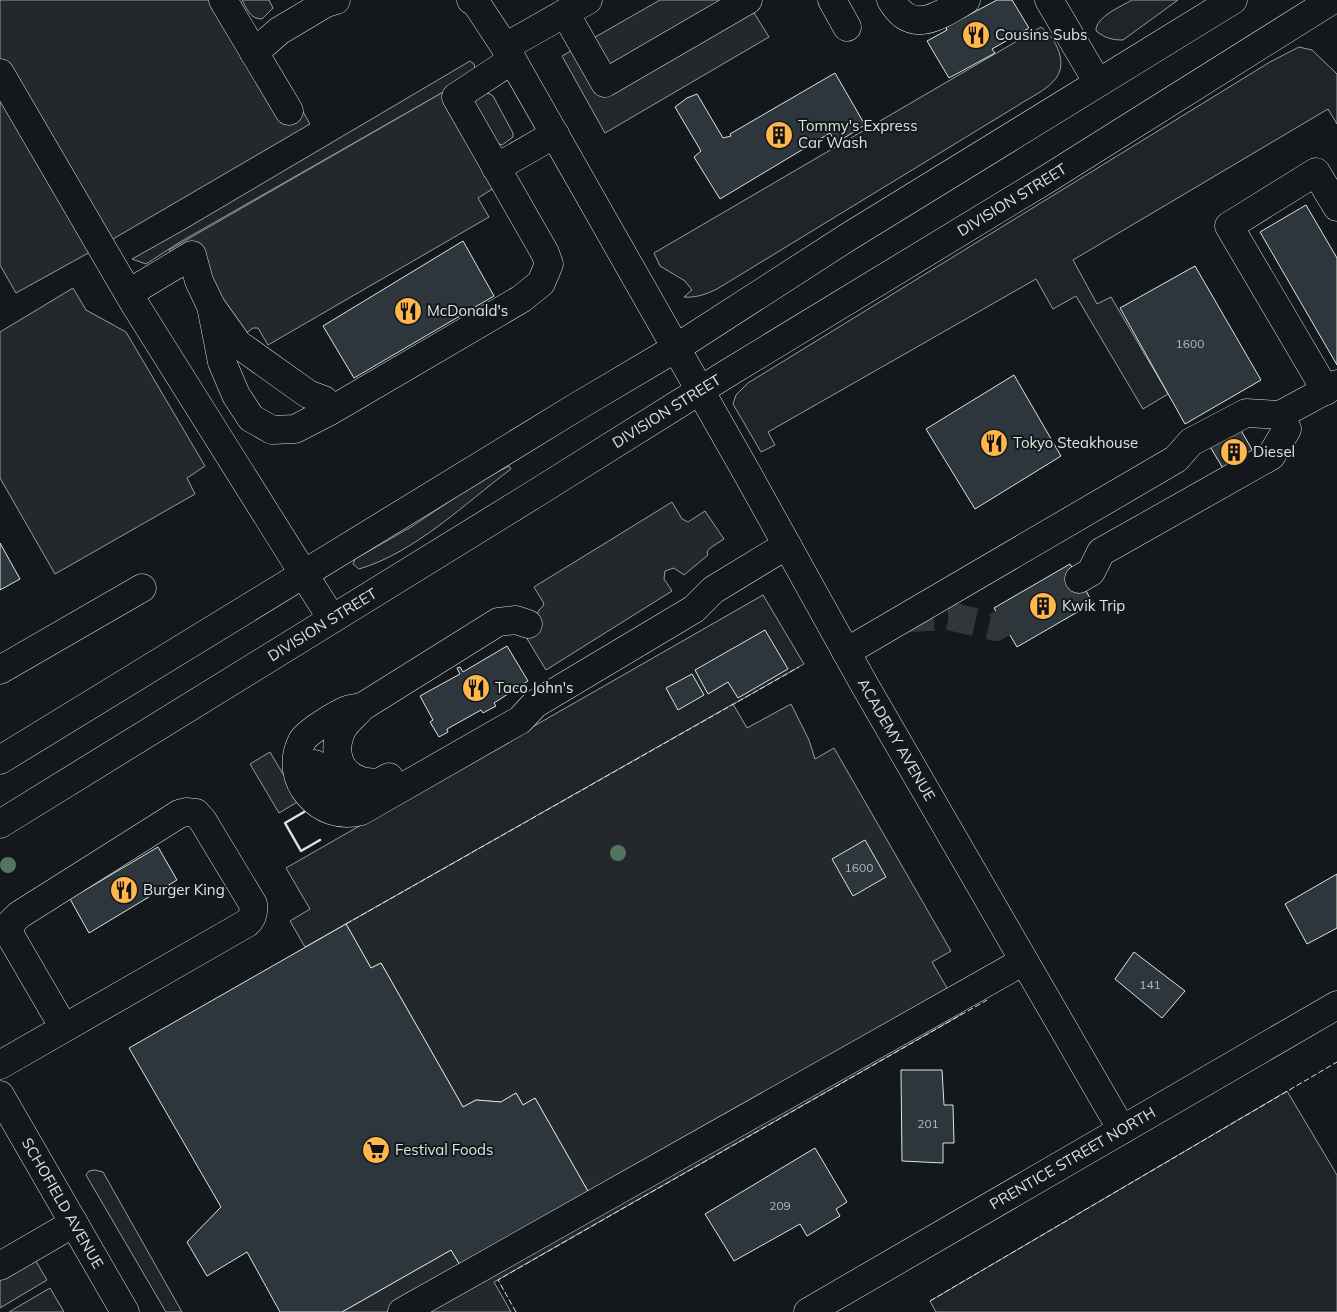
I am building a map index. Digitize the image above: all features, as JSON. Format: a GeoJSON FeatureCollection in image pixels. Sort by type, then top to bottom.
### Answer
{"type":"FeatureCollection","features":[{"type":"Feature","properties":{"kind":"main road"},"geometry":{"type":"LineString","coordinates":[[223,0],[288,110]]}},
{"type":"Feature","properties":{"kind":"main road","name":"ACADEMY AVENUE"},"geometry":{"type":"LineString","coordinates":[[471,0],[476,3],[508,54],[555,134],[846,652],[1122,1130]]}},
{"type":"Feature","properties":{"kind":"main road"},"geometry":{"type":"LineString","coordinates":[[218,317],[222,362],[236,395],[251,418],[272,430],[295,429],[330,411],[521,299],[541,283],[549,264],[456,97],[508,54],[576,7],[605,83],[748,0]]}},
{"type":"Feature","properties":{"kind":"main road"},"geometry":{"type":"LineString","coordinates":[[832,0],[847,27]]}},
{"type":"Feature","properties":{"kind":"main road"},"geometry":{"type":"LineString","coordinates":[[891,0],[897,11],[907,18],[918,21],[937,17],[966,0]]}},
{"type":"Feature","properties":{"kind":"main road"},"geometry":{"type":"LineString","coordinates":[[1049,0],[1098,83]]}},
{"type":"Feature","properties":{"kind":"main road"},"geometry":{"type":"LineString","coordinates":[[0,760],[676,348],[848,237],[1233,0]]}},
{"type":"Feature","properties":{"kind":"main road"},"geometry":{"type":"LineString","coordinates":[[1332,0],[1337,7]]}},
{"type":"Feature","properties":{"kind":"main road","name":"DIVISION STREET"},"geometry":{"type":"LineString","coordinates":[[0,824],[699,391],[1047,179],[1332,0]]}},
{"type":"Feature","properties":{"kind":"main road"},"geometry":{"type":"LineString","coordinates":[[254,53],[279,31],[329,1]]}},
{"type":"Feature","properties":{"kind":"main road"},"geometry":{"type":"LineString","coordinates":[[0,73],[129,293],[332,619]]}},
{"type":"Feature","properties":{"kind":"main road"},"geometry":{"type":"LineString","coordinates":[[496,168],[555,134]]}},
{"type":"Feature","properties":{"kind":"main road"},"geometry":{"type":"LineString","coordinates":[[846,652],[1176,459],[1191,442],[1246,413],[1280,415],[1331,388],[1228,226],[1316,172],[1337,207]]}},
{"type":"Feature","properties":{"kind":"main road"},"geometry":{"type":"LineString","coordinates":[[129,293],[192,255],[199,281],[252,391],[266,409],[283,416],[302,411],[324,400],[524,280],[535,270],[540,260],[538,242]]}},
{"type":"Feature","properties":{"kind":"main road"},"geometry":{"type":"LineString","coordinates":[[218,317],[238,344],[308,394],[324,400]]}},
{"type":"Feature","properties":{"kind":"main road"},"geometry":{"type":"LineString","coordinates":[[1079,579],[1091,572],[1101,552],[1271,456],[1287,429],[1280,415]]}},
{"type":"Feature","properties":{"kind":"main road"},"geometry":{"type":"LineString","coordinates":[[1151,474],[1172,479],[1186,504]]}},
{"type":"Feature","properties":{"kind":"main road"},"geometry":{"type":"LineString","coordinates":[[362,707],[348,710],[317,728],[304,739],[297,753],[296,769],[302,786],[314,801],[327,810],[341,814],[361,812],[520,720],[535,704],[694,609],[713,590],[787,545]]}},
{"type":"Feature","properties":{"kind":"main road"},"geometry":{"type":"LineString","coordinates":[[0,670],[142,588]]}},
{"type":"Feature","properties":{"kind":"main road"},"geometry":{"type":"LineString","coordinates":[[528,624],[516,620],[498,622],[362,707],[342,729],[337,743],[337,756],[343,769],[352,776],[360,781],[379,783],[512,708],[535,704]]}},
{"type":"Feature","properties":{"kind":"main road"},"geometry":{"type":"LineString","coordinates":[[0,1065],[64,1028],[251,919],[253,904],[203,820],[196,813],[186,812],[179,814],[19,915],[10,924],[10,935],[64,1028]]}},
{"type":"Feature","properties":{"kind":"main road"},"geometry":{"type":"LineString","coordinates":[[402,1312],[1024,960]]}},
{"type":"Feature","properties":{"kind":"main road","name":"PRENTICE STREET NORTH"},"geometry":{"type":"LineString","coordinates":[[808,1312],[1337,1005]]}},
{"type":"Feature","properties":{"kind":"main road","name":"SCHOFIELD AVENUE"},"geometry":{"type":"LineString","coordinates":[[0,1094],[125,1312]]}},
{"type":"Feature","properties":{"kind":"main road"},"geometry":{"type":"LineString","coordinates":[[0,1266],[74,1223]]}},
{"type":"Feature","properties":{"kind":"shaded area"},"geometry":{"type":"Polygon","coordinates":[[[0,0],[238,0],[310,124],[101,246],[16,293],[0,265],[0,0]]]}},
{"type":"Feature","properties":{"kind":"shaded area"},"geometry":{"type":"Polygon","coordinates":[[[242,0],[269,0],[273,8],[262,19],[258,19],[249,13],[242,0]]]}},
{"type":"Feature","properties":{"kind":"shaded area"},"geometry":{"type":"Polygon","coordinates":[[[660,0],[746,0],[769,37],[605,133],[562,56],[660,0]]]}},
{"type":"Feature","properties":{"kind":"shaded area"},"geometry":{"type":"Polygon","coordinates":[[[1132,0],[1178,0],[1123,40],[1109,38],[1096,31],[1097,26],[1104,17],[1132,0]]]}},
{"type":"Feature","properties":{"kind":"shaded area"},"geometry":{"type":"Polygon","coordinates":[[[1041,27],[1054,41],[1061,62],[1060,71],[1056,79],[1042,91],[717,289],[697,296],[684,297],[692,290],[685,281],[660,266],[654,253],[1041,27]]]}},
{"type":"Feature","properties":{"kind":"shaded area"},"geometry":{"type":"Polygon","coordinates":[[[1299,47],[1312,50],[1337,74],[1337,124],[1328,109],[1073,260],[1097,304],[1111,297],[1168,394],[1143,409],[1076,296],[1053,309],[1036,279],[768,432],[775,445],[761,452],[733,404],[736,395],[748,383],[1270,62],[1299,47]]]}},
{"type":"Feature","properties":{"kind":"shaded area"},"geometry":{"type":"Polygon","coordinates":[[[470,61],[474,64],[475,69],[445,91],[180,242],[146,264],[132,259],[182,231],[470,61]]]}},
{"type":"Feature","properties":{"kind":"shaded area"},"geometry":{"type":"Polygon","coordinates":[[[445,91],[494,188],[478,198],[489,217],[268,345],[258,328],[253,328],[241,337],[190,287],[169,250],[445,91]]]}},
{"type":"Feature","properties":{"kind":"shaded area"},"geometry":{"type":"Polygon","coordinates":[[[481,92],[493,96],[513,133],[513,137],[502,145],[497,143],[472,106],[473,99],[481,92]]]}},
{"type":"Feature","properties":{"kind":"shaded area"},"geometry":{"type":"Polygon","coordinates":[[[73,288],[86,310],[126,332],[205,466],[187,478],[195,494],[55,574],[0,478],[0,332],[73,288]]]}},
{"type":"Feature","properties":{"kind":"shaded area"},"geometry":{"type":"Polygon","coordinates":[[[509,466],[511,469],[420,539],[380,561],[359,569],[353,564],[355,559],[411,527],[483,479],[509,466]]]}},
{"type":"Feature","properties":{"kind":"shaded area"},"geometry":{"type":"Polygon","coordinates":[[[672,502],[682,519],[688,522],[705,511],[724,539],[710,548],[707,552],[708,555],[684,575],[674,568],[665,571],[664,579],[672,591],[546,670],[526,637],[539,610],[544,605],[534,587],[672,502]]]}},
{"type":"Feature","properties":{"kind":"shaded area"},"geometry":{"type":"Polygon","coordinates":[[[763,595],[804,664],[305,947],[290,921],[310,909],[286,868],[763,595]]]}},
{"type":"Feature","properties":{"kind":"shaded area"},"geometry":{"type":"Polygon","coordinates":[[[733,704],[747,728],[791,704],[809,740],[815,759],[834,748],[951,951],[932,962],[962,1014],[494,1282],[511,1312],[342,1312],[451,1250],[460,1265],[589,1193],[535,1098],[523,1105],[516,1093],[501,1102],[476,1100],[463,1107],[381,963],[371,968],[346,924],[733,704]]]}},
{"type":"Feature","properties":{"kind":"shaded area"},"geometry":{"type":"Polygon","coordinates":[[[270,752],[299,801],[279,813],[250,764],[270,752]]]}},
{"type":"Feature","properties":{"kind":"shaded area"},"geometry":{"type":"Polygon","coordinates":[[[1287,1091],[1337,1175],[1337,1312],[936,1312],[930,1301],[1287,1091]]]}},
{"type":"Feature","properties":{"kind":"shaded area"},"geometry":{"type":"Polygon","coordinates":[[[89,1171],[103,1172],[182,1312],[166,1312],[86,1175],[89,1171]]]}},
{"type":"Feature","properties":{"kind":"shaded area"},"geometry":{"type":"Polygon","coordinates":[[[24,1241],[47,1280],[0,1308],[0,1255],[24,1241]]]}},
{"type":"Feature","properties":{"kind":"shaded area"},"geometry":{"type":"Polygon","coordinates":[[[50,1288],[64,1312],[9,1312],[50,1288]]]}},
{"type":"Feature","properties":{"kind":"building","name":"Cousins Subs"},"geometry":{"type":"Polygon","coordinates":[[[997,0],[1012,0],[1029,28],[992,49],[995,53],[949,78],[927,41],[947,30],[946,27],[997,0]]]}},
{"type":"Feature","properties":{"kind":"building","name":"Tommy's Express Car Wash"},"geometry":{"type":"Polygon","coordinates":[[[835,73],[865,125],[836,143],[830,133],[720,199],[694,157],[701,151],[675,107],[687,98],[697,94],[723,138],[731,136],[730,134],[835,73]]]}},
{"type":"Feature","properties":{"kind":"building"},"geometry":{"type":"Polygon","coordinates":[[[1306,205],[1337,258],[1337,365],[1260,232],[1306,205]]]}},
{"type":"Feature","properties":{"kind":"building","name":"McDonald's"},"geometry":{"type":"Polygon","coordinates":[[[463,241],[494,296],[354,378],[323,326],[463,241]]]}},
{"type":"Feature","properties":{"kind":"building"},"geometry":{"type":"Polygon","coordinates":[[[1195,266],[1261,380],[1185,424],[1120,308],[1195,266]]]}},
{"type":"Feature","properties":{"kind":"building","name":"Tokyo Steakhouse"},"geometry":{"type":"Polygon","coordinates":[[[1014,375],[1061,456],[975,509],[926,429],[1014,375]]]}},
{"type":"Feature","properties":{"kind":"building","name":"Diesel"},"geometry":{"type":"Polygon","coordinates":[[[1239,427],[1257,458],[1227,475],[1209,445],[1239,427]]]}},
{"type":"Feature","properties":{"kind":"building"},"geometry":{"type":"Polygon","coordinates":[[[0,543],[20,579],[0,590],[0,543]]]}},
{"type":"Feature","properties":{"kind":"building","name":"Kwik Trip"},"geometry":{"type":"Polygon","coordinates":[[[1070,564],[1093,603],[1017,647],[994,608],[1070,564]]]}},
{"type":"Feature","properties":{"kind":"building"},"geometry":{"type":"Polygon","coordinates":[[[765,630],[788,669],[738,698],[728,682],[708,694],[695,670],[765,630]]]}},
{"type":"Feature","properties":{"kind":"building","name":"Taco John's"},"geometry":{"type":"Polygon","coordinates":[[[507,646],[528,681],[494,703],[496,706],[483,713],[481,710],[447,729],[448,732],[439,737],[430,722],[433,720],[420,696],[460,674],[457,668],[460,667],[463,672],[507,646]]]}},
{"type":"Feature","properties":{"kind":"building"},"geometry":{"type":"Polygon","coordinates":[[[692,674],[704,695],[678,710],[666,688],[692,674]]]}},
{"type":"Feature","properties":{"kind":"building"},"geometry":{"type":"Polygon","coordinates":[[[865,840],[886,877],[853,896],[832,859],[865,840]]]}},
{"type":"Feature","properties":{"kind":"building","name":"Burger King"},"geometry":{"type":"Polygon","coordinates":[[[158,847],[177,880],[89,933],[70,899],[158,847]]]}},
{"type":"Feature","properties":{"kind":"building"},"geometry":{"type":"Polygon","coordinates":[[[1337,874],[1337,928],[1307,944],[1285,904],[1337,874]]]}},
{"type":"Feature","properties":{"kind":"building","name":"Festival Foods"},"geometry":{"type":"Polygon","coordinates":[[[346,924],[371,968],[381,963],[463,1107],[476,1100],[501,1102],[516,1093],[523,1105],[535,1098],[589,1193],[460,1265],[451,1250],[342,1312],[280,1312],[247,1252],[207,1276],[187,1242],[221,1207],[129,1048],[346,924]]]}},
{"type":"Feature","properties":{"kind":"building"},"geometry":{"type":"Polygon","coordinates":[[[1134,952],[1185,991],[1162,1018],[1115,979],[1134,952]]]}},
{"type":"Feature","properties":{"kind":"building"},"geometry":{"type":"Polygon","coordinates":[[[901,1070],[942,1070],[944,1105],[953,1105],[954,1143],[943,1143],[943,1163],[902,1161],[901,1070]]]}},
{"type":"Feature","properties":{"kind":"building"},"geometry":{"type":"Polygon","coordinates":[[[815,1148],[847,1202],[836,1209],[840,1216],[807,1236],[800,1224],[734,1261],[705,1214],[815,1148]]]}},
{"type":"Feature","properties":{"kind":"tunnel"},"geometry":{"type":"LineString","coordinates":[[906,618],[949,616],[996,627],[1079,579]]}},
{"type":"Feature","properties":{"kind":"fence"},"geometry":{"type":"LineString","coordinates":[[346,924],[799,667]]}},
{"type":"Feature","properties":{"kind":"fence"},"geometry":{"type":"LineString","coordinates":[[516,1312],[498,1280],[987,1000]]}},
{"type":"Feature","properties":{"kind":"fence"},"geometry":{"type":"LineString","coordinates":[[930,1301],[1337,1062]]}},
{"type":"Feature","properties":{"kind":"wall"},"geometry":{"type":"LineString","coordinates":[[304,812],[285,823],[301,851],[320,840]]}},
{"type":"Feature","properties":{"kind":"place","name":"Cousins Subs"},"geometry":{"type":"Point","coordinates":[976,35]}},
{"type":"Feature","properties":{"kind":"place","name":"Tommy's Express Car Wash"},"geometry":{"type":"Point","coordinates":[779,135]}},
{"type":"Feature","properties":{"kind":"place","name":"McDonald's"},"geometry":{"type":"Point","coordinates":[408,311]}},
{"type":"Feature","properties":{"kind":"place","name":"Tokyo Steakhouse"},"geometry":{"type":"Point","coordinates":[994,443]}},
{"type":"Feature","properties":{"kind":"place","name":"Diesel"},"geometry":{"type":"Point","coordinates":[1234,452]}},
{"type":"Feature","properties":{"kind":"place","name":"Kwik Trip"},"geometry":{"type":"Point","coordinates":[1043,606]}},
{"type":"Feature","properties":{"kind":"place","name":"Taco John's"},"geometry":{"type":"Point","coordinates":[476,688]}},
{"type":"Feature","properties":{"kind":"place","name":"Burger King"},"geometry":{"type":"Point","coordinates":[124,890]}},
{"type":"Feature","properties":{"kind":"place","name":"Festival Foods"},"geometry":{"type":"Point","coordinates":[376,1150]}}]}
